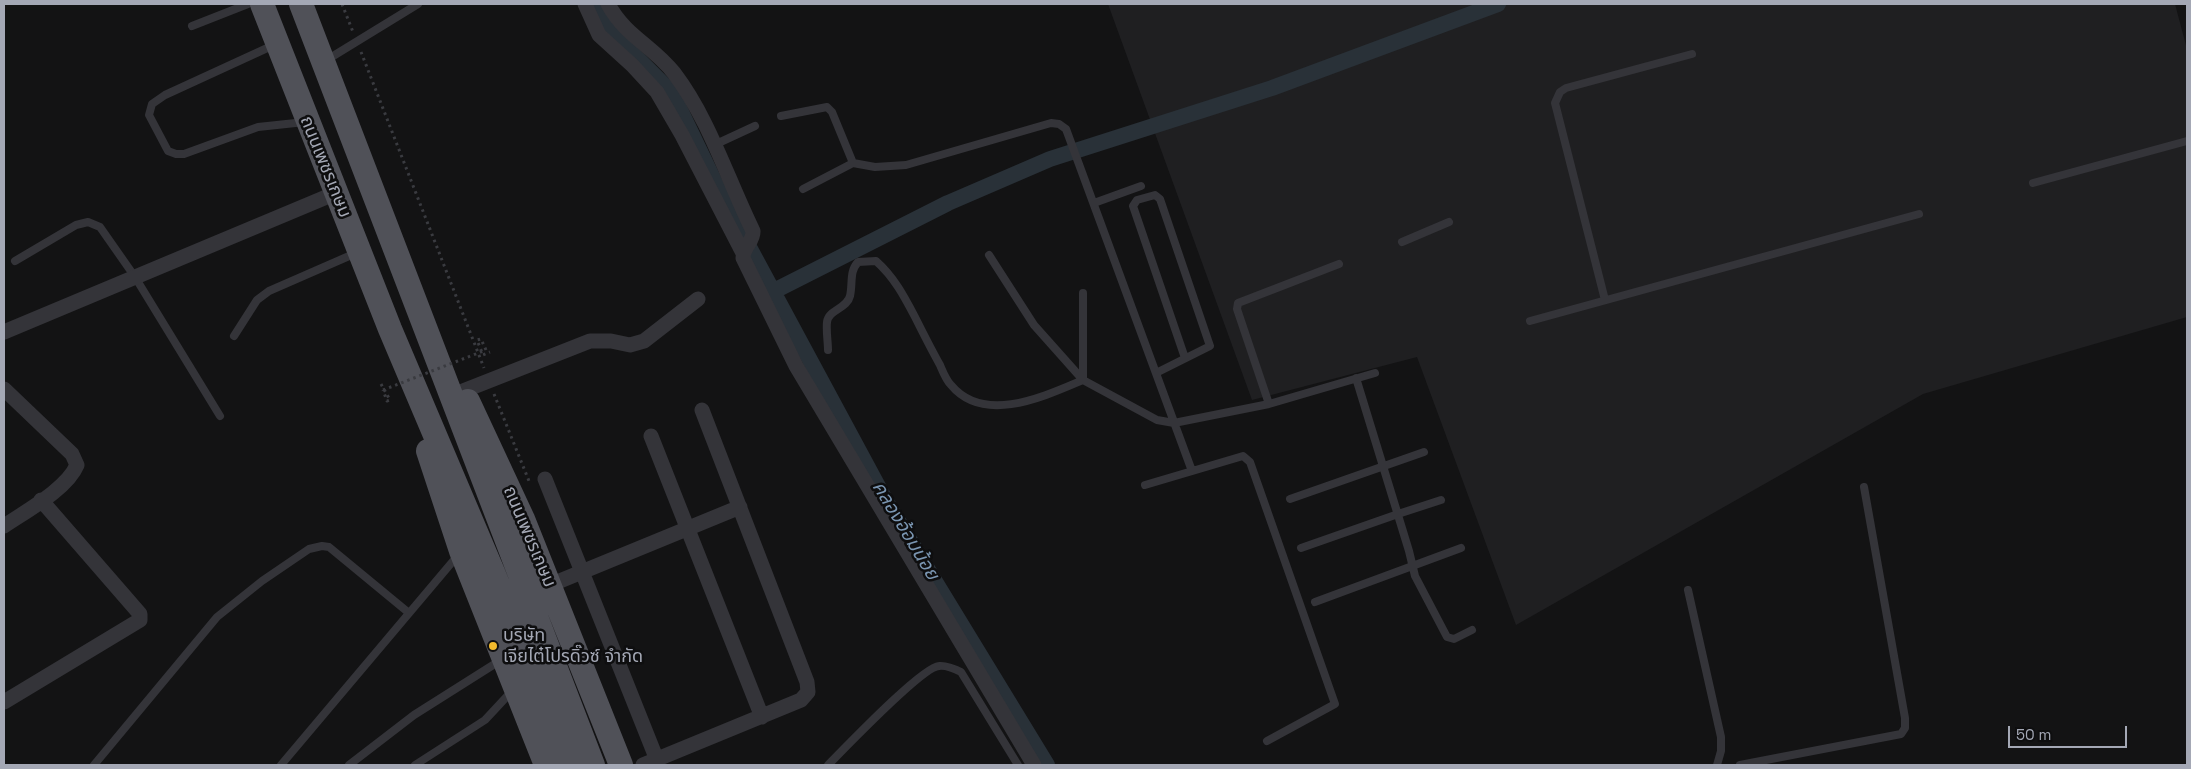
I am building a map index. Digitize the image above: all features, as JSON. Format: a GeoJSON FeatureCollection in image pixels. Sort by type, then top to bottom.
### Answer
{"type":"FeatureCollection","features":[{"type":"Feature","properties":{"kind":"main road","name":"ถนนเพชรเกษม"},"geometry":{"type":"LineString","coordinates":[[262,4],[390,329],[494,572],[570,765]]}},
{"type":"Feature","properties":{"kind":"main road","name":"ถนนเพชรเกษม"},"geometry":{"type":"LineString","coordinates":[[301,4],[593,765]]}},
{"type":"Feature","properties":{"kind":"main road","name":"ถนนเพชรเกษม"},"geometry":{"type":"LineString","coordinates":[[420,316],[463,391],[502,471],[550,584],[620,765]]}},
{"type":"Feature","properties":{"kind":"main road","name":"ถนนเพชรเกษม"},"geometry":{"type":"LineString","coordinates":[[390,329],[432,464],[462,551],[546,765]]}},
{"type":"Feature","properties":{"kind":"street"},"geometry":{"type":"LineString","coordinates":[[585,4],[599,35],[632,65],[657,92],[682,135],[743,252],[743,258],[796,366],[1034,765]]}},
{"type":"Feature","properties":{"kind":"street"},"geometry":{"type":"LineString","coordinates":[[608,4],[618,21],[627,31],[658,56],[683,86],[714,145],[753,231],[753,236],[743,252]]}},
{"type":"Feature","properties":{"kind":"street"},"geometry":{"type":"LineString","coordinates":[[4,332],[336,194]]}},
{"type":"Feature","properties":{"kind":"street"},"geometry":{"type":"LineString","coordinates":[[463,391],[590,341],[611,341],[630,345],[644,341],[698,299]]}},
{"type":"Feature","properties":{"kind":"street"},"geometry":{"type":"LineString","coordinates":[[4,389],[72,454],[78,465],[74,474],[4,526]]}},
{"type":"Feature","properties":{"kind":"street"},"geometry":{"type":"LineString","coordinates":[[545,480],[582,572],[650,763],[802,700],[808,692],[807,682],[702,410]]}},
{"type":"Feature","properties":{"kind":"street"},"geometry":{"type":"LineString","coordinates":[[651,436],[762,717]]}},
{"type":"Feature","properties":{"kind":"street"},"geometry":{"type":"LineString","coordinates":[[4,702],[140,620],[140,614],[41,500]]}},
{"type":"Feature","properties":{"kind":"street"},"geometry":{"type":"LineString","coordinates":[[550,584],[740,507]]}},
{"type":"Feature","properties":{"kind":"lane"},"geometry":{"type":"LineString","coordinates":[[192,26],[248,4]]}},
{"type":"Feature","properties":{"kind":"lane"},"geometry":{"type":"LineString","coordinates":[[323,62],[418,4]]}},
{"type":"Feature","properties":{"kind":"lane"},"geometry":{"type":"LineString","coordinates":[[277,44],[165,95],[152,104],[149,115],[168,151],[176,154],[184,154],[258,127],[307,122]]}},
{"type":"Feature","properties":{"kind":"lane"},"geometry":{"type":"LineString","coordinates":[[1605,300],[1555,104],[1557,96],[1566,88],[1692,54]]}},
{"type":"Feature","properties":{"kind":"lane"},"geometry":{"type":"LineString","coordinates":[[781,116],[827,107],[832,112],[853,163]]}},
{"type":"Feature","properties":{"kind":"lane"},"geometry":{"type":"LineString","coordinates":[[803,189],[853,163],[875,168],[896,166],[1051,123],[1059,124],[1066,129],[1192,471]]}},
{"type":"Feature","properties":{"kind":"lane"},"geometry":{"type":"LineString","coordinates":[[714,145],[755,126]]}},
{"type":"Feature","properties":{"kind":"lane"},"geometry":{"type":"LineString","coordinates":[[2033,183],[2187,141]]}},
{"type":"Feature","properties":{"kind":"lane"},"geometry":{"type":"LineString","coordinates":[[1094,202],[1141,186]]}},
{"type":"Feature","properties":{"kind":"lane"},"geometry":{"type":"LineString","coordinates":[[1156,373],[1210,346],[1160,199],[1155,195],[1137,200],[1132,206],[1185,358]]}},
{"type":"Feature","properties":{"kind":"lane"},"geometry":{"type":"LineString","coordinates":[[1530,320],[1918,214]]}},
{"type":"Feature","properties":{"kind":"lane"},"geometry":{"type":"LineString","coordinates":[[15,261],[76,225],[88,222],[100,227],[135,277],[220,416]]}},
{"type":"Feature","properties":{"kind":"lane"},"geometry":{"type":"LineString","coordinates":[[1402,242],[1449,222]]}},
{"type":"Feature","properties":{"kind":"lane"},"geometry":{"type":"LineString","coordinates":[[234,336],[257,300],[269,291],[359,252]]}},
{"type":"Feature","properties":{"kind":"lane"},"geometry":{"type":"LineString","coordinates":[[989,255],[1034,325],[1083,380],[1156,420],[1174,423],[1269,404],[1375,373]]}},
{"type":"Feature","properties":{"kind":"lane"},"geometry":{"type":"LineString","coordinates":[[828,350],[827,321],[833,312],[848,301],[852,268],[858,262],[876,261],[887,271],[900,290],[951,386],[970,401],[985,405],[1009,404],[1044,396],[1083,380]]}},
{"type":"Feature","properties":{"kind":"lane"},"geometry":{"type":"LineString","coordinates":[[1269,404],[1237,308],[1238,302],[1339,264]]}},
{"type":"Feature","properties":{"kind":"lane"},"geometry":{"type":"LineString","coordinates":[[1083,293],[1083,380]]}},
{"type":"Feature","properties":{"kind":"lane"},"geometry":{"type":"LineString","coordinates":[[1356,378],[1415,576],[1447,637],[1454,639],[1472,630]]}},
{"type":"Feature","properties":{"kind":"lane"},"geometry":{"type":"LineString","coordinates":[[1290,499],[1424,452]]}},
{"type":"Feature","properties":{"kind":"lane"},"geometry":{"type":"LineString","coordinates":[[1145,485],[1243,456],[1250,462],[1334,696],[1335,704],[1330,709],[1267,741]]}},
{"type":"Feature","properties":{"kind":"lane"},"geometry":{"type":"LineString","coordinates":[[1740,765],[1901,734],[1905,728],[1905,718],[1864,487]]}},
{"type":"Feature","properties":{"kind":"lane"},"geometry":{"type":"LineString","coordinates":[[1301,548],[1441,500]]}},
{"type":"Feature","properties":{"kind":"lane"},"geometry":{"type":"LineString","coordinates":[[94,765],[217,617],[262,581],[309,549],[322,546],[329,547],[409,613]]}},
{"type":"Feature","properties":{"kind":"lane"},"geometry":{"type":"LineString","coordinates":[[1315,602],[1461,548]]}},
{"type":"Feature","properties":{"kind":"lane"},"geometry":{"type":"LineString","coordinates":[[281,765],[462,551]]}},
{"type":"Feature","properties":{"kind":"lane"},"geometry":{"type":"LineString","coordinates":[[1688,590],[1721,737],[1721,751],[1717,765]]}},
{"type":"Feature","properties":{"kind":"lane"},"geometry":{"type":"LineString","coordinates":[[349,765],[414,715],[503,658]]}},
{"type":"Feature","properties":{"kind":"lane"},"geometry":{"type":"LineString","coordinates":[[828,765],[913,683],[929,670],[939,666],[950,667],[961,672],[1018,765]]}},
{"type":"Feature","properties":{"kind":"lane"},"geometry":{"type":"LineString","coordinates":[[415,765],[485,720],[504,702],[515,687]]}},
{"type":"Feature","properties":{"kind":"path"},"geometry":{"type":"LineString","coordinates":[[342,4],[489,381]]}},
{"type":"Feature","properties":{"kind":"path"},"geometry":{"type":"LineString","coordinates":[[380,384],[385,392],[390,400],[387,401],[383,390],[392,386],[451,363],[460,360],[468,356],[477,353],[486,350],[481,339],[477,340],[480,348],[483,355],[490,352]]}},
{"type":"Feature","properties":{"kind":"shaded area"},"geometry":{"type":"Polygon","coordinates":[[[1108,4],[2175,4],[2187,49],[2187,317],[1923,394],[1516,625],[1417,357],[1252,400],[1108,4]]]}},
{"type":"Feature","properties":{"kind":"waterway","name":"คลองอ้อมน้อย"},"geometry":{"type":"LineString","coordinates":[[595,4],[607,28],[672,93],[721,195],[887,503],[1047,765]]}},
{"type":"Feature","properties":{"kind":"waterway"},"geometry":{"type":"LineString","coordinates":[[774,291],[948,203],[1050,159],[1272,88],[1498,4]]}},
{"type":"Feature","properties":{"kind":"place","name":"บริษัท เจียไต๋โปรดิ๊วซ์ จำกัด"},"geometry":{"type":"Point","coordinates":[493,646]}}]}
